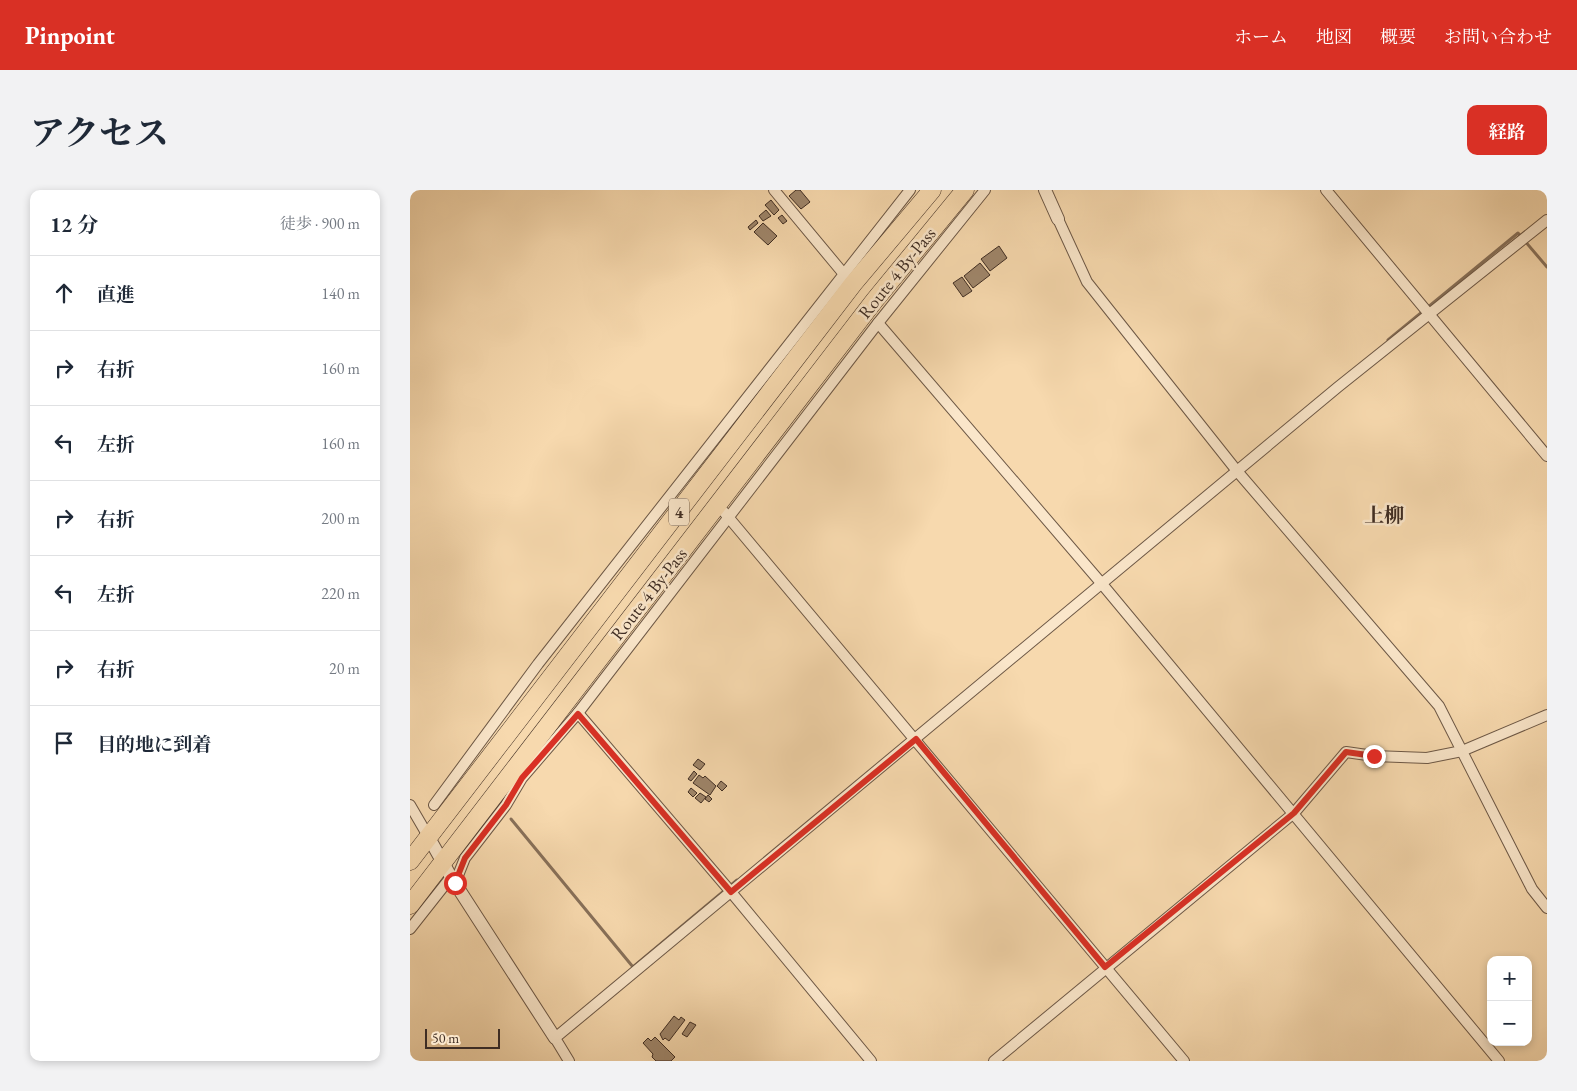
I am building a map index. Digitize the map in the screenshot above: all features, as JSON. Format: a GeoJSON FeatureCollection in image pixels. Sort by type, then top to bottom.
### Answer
{"type":"FeatureCollection","features":[{"type":"Feature","properties":{"kind":"highway","name":"Route 4 By-Pass"},"geometry":{"type":"LineString","coordinates":[[410,862],[485,751],[854,284],[897,220],[932,190]]}},
{"type":"Feature","properties":{"kind":"highway","name":"Route 4 By-Pass"},"geometry":{"type":"LineString","coordinates":[[410,905],[449,874],[518,774],[723,511],[879,294],[977,192]]}},
{"type":"Feature","properties":{"kind":"street"},"geometry":{"type":"LineString","coordinates":[[774,190],[843,273]]}},
{"type":"Feature","properties":{"kind":"street"},"geometry":{"type":"LineString","coordinates":[[434,805],[485,751],[538,664],[843,273],[897,220],[910,190]]}},
{"type":"Feature","properties":{"kind":"street"},"geometry":{"type":"LineString","coordinates":[[1045,190],[1087,282],[1237,472],[1438,706],[1532,889],[1547,908]]}},
{"type":"Feature","properties":{"kind":"street"},"geometry":{"type":"LineString","coordinates":[[1326,190],[1547,456]]}},
{"type":"Feature","properties":{"kind":"street"},"geometry":{"type":"LineString","coordinates":[[410,929],[449,874],[465,858],[506,805],[518,774],[578,714],[723,511],[878,323],[977,192]]}},
{"type":"Feature","properties":{"kind":"street"},"geometry":{"type":"LineString","coordinates":[[555,1038],[1428,313],[1547,220]]}},
{"type":"Feature","properties":{"kind":"street"},"geometry":{"type":"LineString","coordinates":[[878,323],[1102,584],[1499,1061]]}},
{"type":"Feature","properties":{"kind":"street"},"geometry":{"type":"LineString","coordinates":[[723,511],[1184,1061]]}},
{"type":"Feature","properties":{"kind":"street"},"geometry":{"type":"LineString","coordinates":[[578,714],[731,892],[871,1061]]}},
{"type":"Feature","properties":{"kind":"street"},"geometry":{"type":"LineString","coordinates":[[994,1061],[1105,967],[1294,813],[1346,752],[1419,758],[1462,751],[1547,715]]}},
{"type":"Feature","properties":{"kind":"street"},"geometry":{"type":"LineString","coordinates":[[410,805],[449,874],[569,1061]]}},
{"type":"Feature","properties":{"kind":"building"},"geometry":{"type":"Polygon","coordinates":[[[796,190],[800,190],[810,202],[801,209],[789,196],[796,190]]]}},
{"type":"Feature","properties":{"kind":"building"},"geometry":{"type":"Polygon","coordinates":[[[771,200],[779,210],[774,215],[765,205],[771,200]]]}},
{"type":"Feature","properties":{"kind":"building"},"geometry":{"type":"Polygon","coordinates":[[[766,210],[771,216],[763,221],[759,216],[766,210]]]}},
{"type":"Feature","properties":{"kind":"building"},"geometry":{"type":"Polygon","coordinates":[[[782,215],[787,221],[783,224],[778,218],[782,215]]]}},
{"type":"Feature","properties":{"kind":"building"},"geometry":{"type":"Polygon","coordinates":[[[756,220],[758,223],[750,230],[748,227],[756,220]]]}},
{"type":"Feature","properties":{"kind":"building"},"geometry":{"type":"Polygon","coordinates":[[[763,223],[777,236],[768,245],[754,232],[763,223]]]}},
{"type":"Feature","properties":{"kind":"building"},"geometry":{"type":"Polygon","coordinates":[[[999,246],[1007,258],[990,271],[981,259],[999,246]]]}},
{"type":"Feature","properties":{"kind":"building"},"geometry":{"type":"Polygon","coordinates":[[[980,263],[990,275],[973,288],[964,276],[980,263]]]}},
{"type":"Feature","properties":{"kind":"building"},"geometry":{"type":"Polygon","coordinates":[[[962,277],[972,291],[963,297],[953,283],[962,277]]]}},
{"type":"Feature","properties":{"kind":"building"},"geometry":{"type":"Polygon","coordinates":[[[698,759],[705,764],[700,770],[693,765],[698,759]]]}},
{"type":"Feature","properties":{"kind":"building"},"geometry":{"type":"Polygon","coordinates":[[[694,771],[697,774],[691,781],[688,779],[694,771]]]}},
{"type":"Feature","properties":{"kind":"building"},"geometry":{"type":"Polygon","coordinates":[[[699,775],[703,778],[705,776],[716,786],[710,795],[693,783],[699,775]]]}},
{"type":"Feature","properties":{"kind":"building"},"geometry":{"type":"Polygon","coordinates":[[[721,781],[727,786],[722,791],[717,786],[721,781]]]}},
{"type":"Feature","properties":{"kind":"building"},"geometry":{"type":"Polygon","coordinates":[[[691,788],[697,793],[693,797],[688,792],[691,788]]]}},
{"type":"Feature","properties":{"kind":"building"},"geometry":{"type":"Polygon","coordinates":[[[700,793],[706,797],[701,803],[695,798],[700,793]]]}},
{"type":"Feature","properties":{"kind":"building"},"geometry":{"type":"Polygon","coordinates":[[[708,795],[712,799],[709,802],[705,799],[708,795]]]}},
{"type":"Feature","properties":{"kind":"building"},"geometry":{"type":"Polygon","coordinates":[[[674,1016],[679,1020],[681,1017],[685,1020],[669,1041],[665,1038],[663,1040],[660,1034],[674,1016]]]}},
{"type":"Feature","properties":{"kind":"building"},"geometry":{"type":"Polygon","coordinates":[[[690,1022],[696,1025],[687,1037],[682,1034],[690,1022]]]}},
{"type":"Feature","properties":{"kind":"building"},"geometry":{"type":"Polygon","coordinates":[[[655,1037],[675,1057],[671,1061],[656,1061],[652,1057],[653,1054],[643,1043],[648,1038],[651,1041],[655,1037]]]}},
{"type":"Feature","properties":{"kind":"waterway"},"geometry":{"type":"LineString","coordinates":[[1388,340],[1518,233],[1547,267]]}},
{"type":"Feature","properties":{"kind":"waterway"},"geometry":{"type":"LineString","coordinates":[[511,819],[633,967],[737,880]]}},
{"type":"Feature","properties":{"kind":"district","name":"上柳"},"geometry":{"type":"Point","coordinates":[1384,515]}},
{"type":"Feature","properties":{"kind":"route"},"geometry":{"type":"LineString","coordinates":[[455,883],[465,858],[506,805],[522,778],[578,714],[731,892],[916,739],[1105,967],[1294,813],[1338,759],[1346,752],[1374,756]]}}]}
